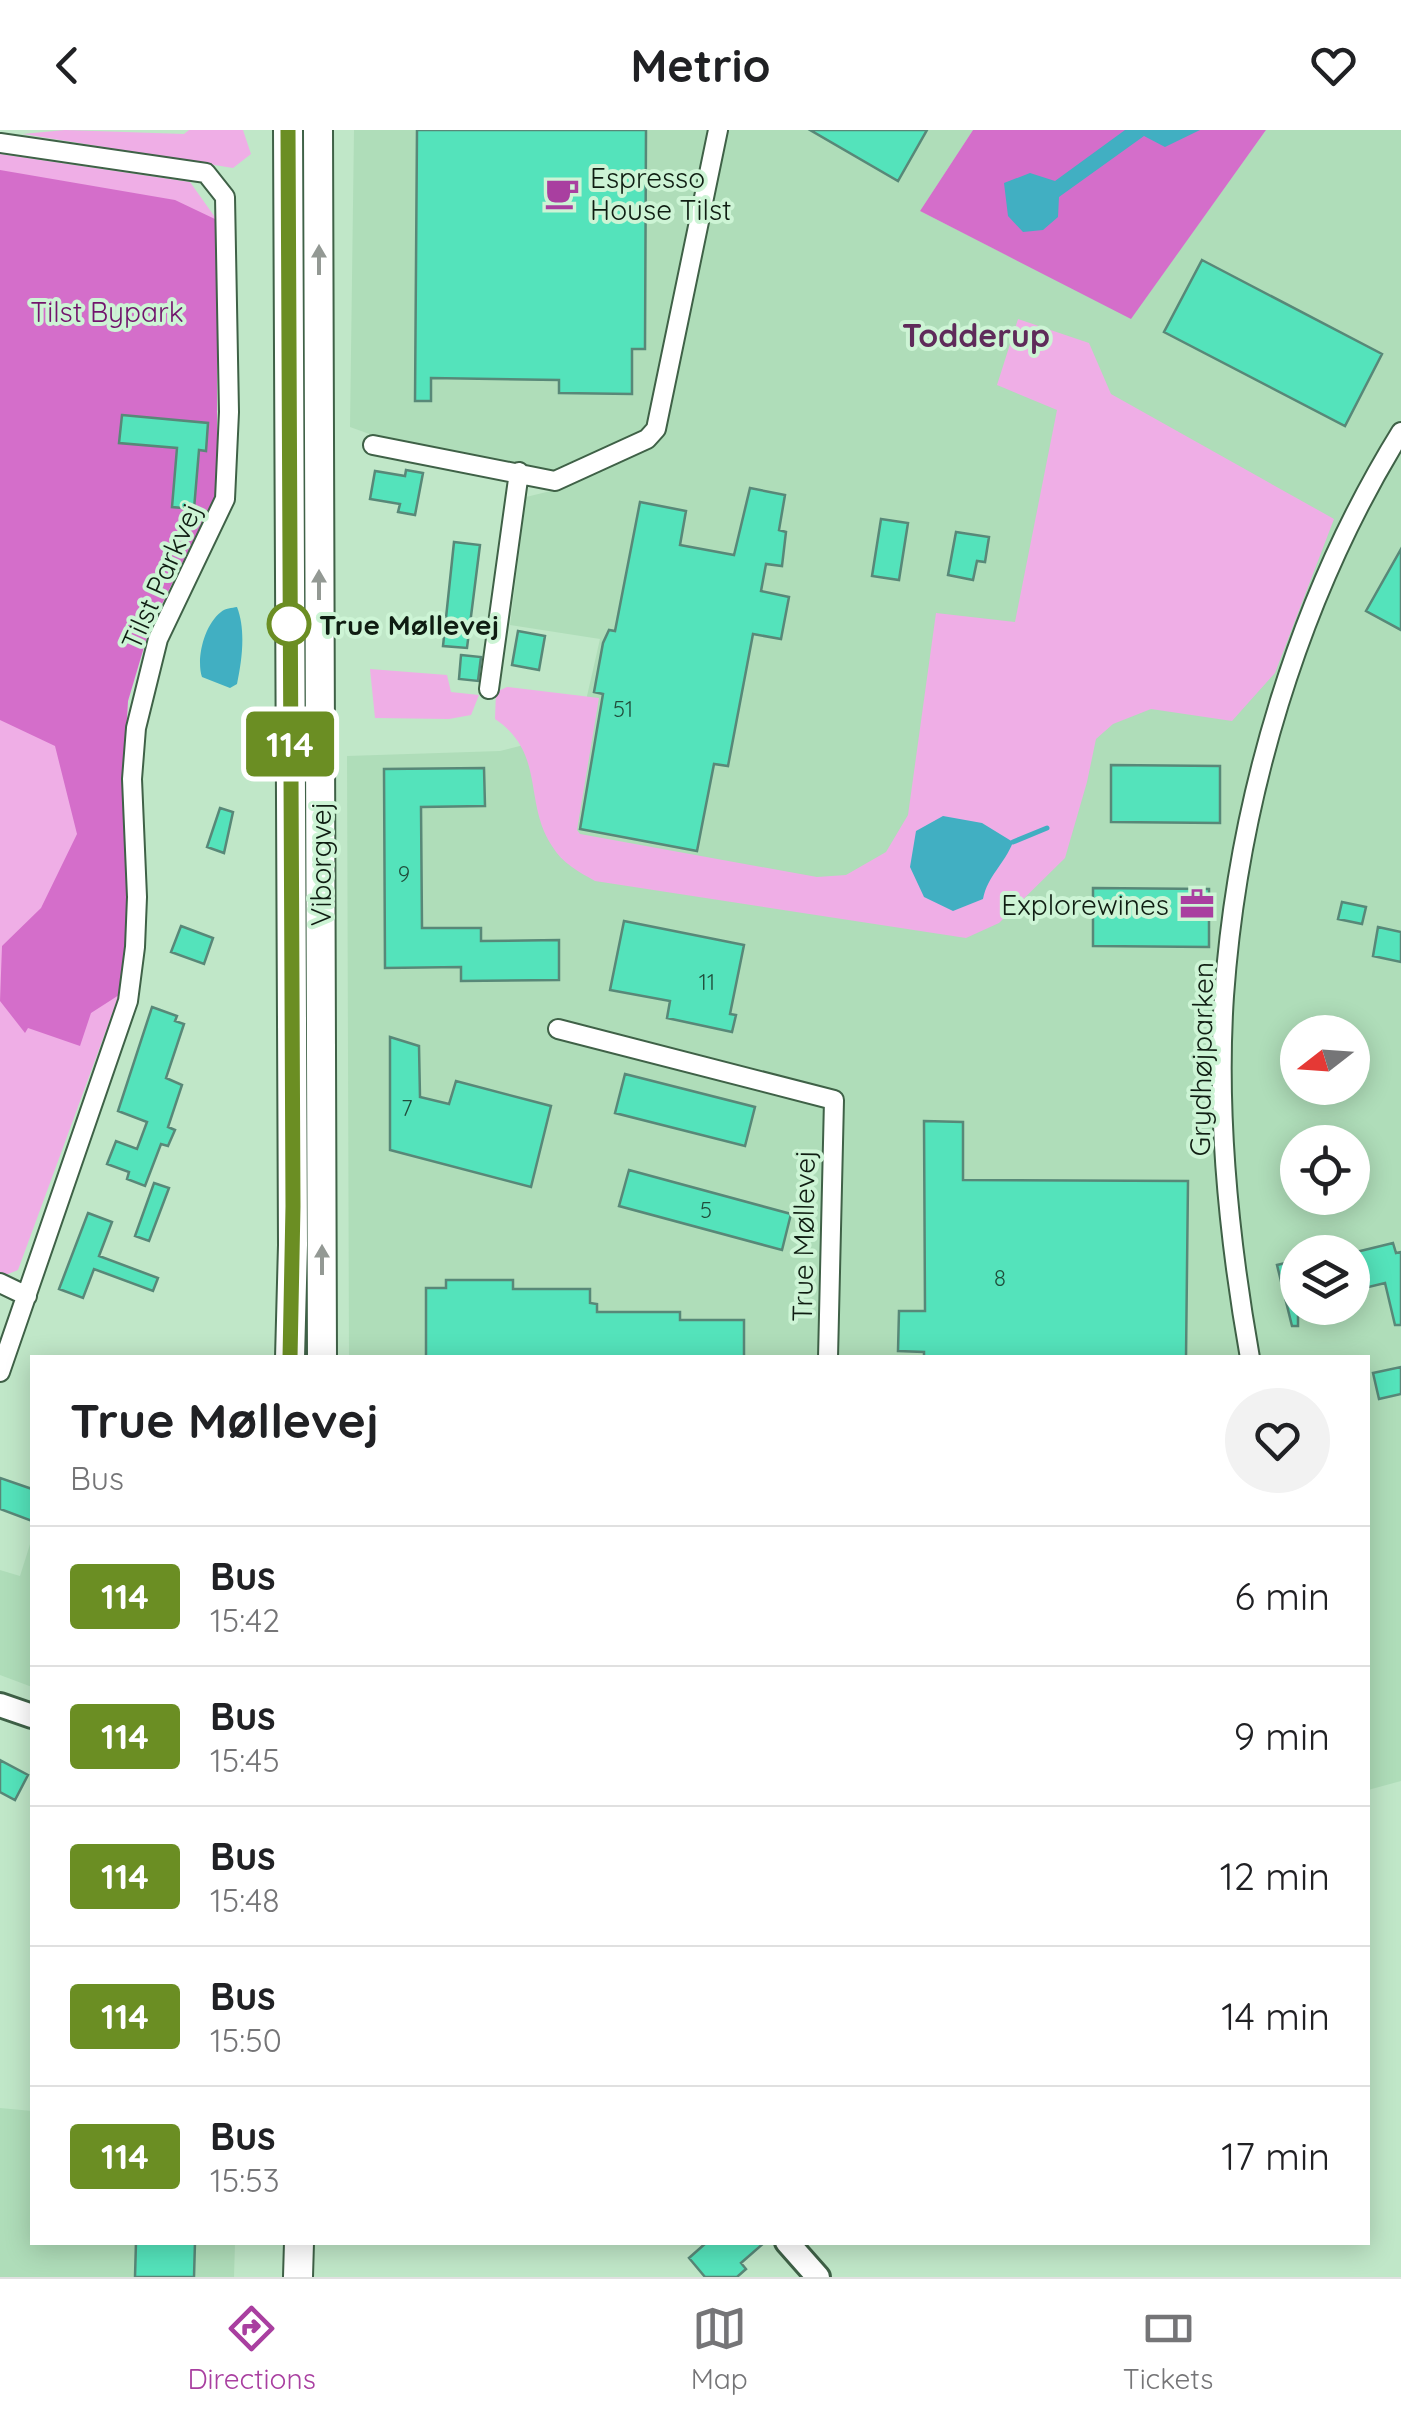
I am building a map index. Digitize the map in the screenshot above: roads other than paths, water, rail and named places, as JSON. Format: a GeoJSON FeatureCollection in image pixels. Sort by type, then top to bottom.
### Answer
{"type":"FeatureCollection","features":[{"type":"Feature","properties":{"kind":"main road","name":"Viborgvej"},"geometry":{"type":"LineString","coordinates":[[288,130],[293,1206],[290,1355]]}},
{"type":"Feature","properties":{"kind":"main road","name":"Viborgvej"},"geometry":{"type":"LineString","coordinates":[[318,130],[322,1355]]}},
{"type":"Feature","properties":{"kind":"main road"},"geometry":{"type":"LineString","coordinates":[[298,2277],[299,2245]]}},
{"type":"Feature","properties":{"kind":"street"},"geometry":{"type":"LineString","coordinates":[[372,446],[555,481],[647,439],[656,429],[718,130]]}},
{"type":"Feature","properties":{"kind":"street","name":"Tilst Parkvej"},"geometry":{"type":"LineString","coordinates":[[0,143],[206,174],[225,197],[230,412],[226,498],[158,639],[136,728],[132,779],[137,897],[128,1001],[0,1372]]}},
{"type":"Feature","properties":{"kind":"street","name":"Grydhøjparken"},"geometry":{"type":"LineString","coordinates":[[1249,1355],[1232,1260],[1224,1146],[1224,997],[1241,867],[1266,747],[1317,595],[1366,487],[1401,432]]}},
{"type":"Feature","properties":{"kind":"street"},"geometry":{"type":"LineString","coordinates":[[489,688],[519,472]]}},
{"type":"Feature","properties":{"kind":"street","name":"True Møllevej"},"geometry":{"type":"LineString","coordinates":[[558,1029],[834,1100],[828,1355]]}},
{"type":"Feature","properties":{"kind":"street"},"geometry":{"type":"LineString","coordinates":[[0,1283],[28,1296]]}},
{"type":"Feature","properties":{"kind":"street"},"geometry":{"type":"LineString","coordinates":[[0,1705],[30,1715]]}},
{"type":"Feature","properties":{"kind":"street"},"geometry":{"type":"LineString","coordinates":[[790,2245],[818,2277]]}},
{"type":"Feature","properties":{"kind":"water"},"geometry":{"type":"Polygon","coordinates":[[[1125,130],[1200,130],[1165,147],[1144,136],[1059,197],[1058,217],[1043,230],[1023,232],[1008,216],[1004,183],[1030,173],[1055,181],[1125,130]]]}},
{"type":"Feature","properties":{"kind":"water"},"geometry":{"type":"Polygon","coordinates":[[[237,607],[242,625],[242,655],[237,684],[230,688],[202,677],[200,661],[210,625],[223,611],[237,607]]]}},
{"type":"Feature","properties":{"kind":"water"},"geometry":{"type":"Polygon","coordinates":[[[943,816],[982,823],[1013,842],[983,899],[953,911],[924,897],[910,867],[916,831],[943,816]]]}},
{"type":"Feature","properties":{"kind":"waterway"},"geometry":{"type":"LineString","coordinates":[[1013,842],[1047,828]]}},
{"type":"Feature","properties":{"kind":"place","name":"Espresso House Tilst"},"geometry":{"type":"Point","coordinates":[562,193]}},
{"type":"Feature","properties":{"kind":"place","name":"True Møllevej"},"geometry":{"type":"Point","coordinates":[289,624]}},
{"type":"Feature","properties":{"kind":"place","name":"Explorewines"},"geometry":{"type":"Point","coordinates":[1197,904]}},
{"type":"Feature","properties":{"kind":"district","name":"Todderup"},"geometry":{"type":"Point","coordinates":[976,335]}},
{"type":"Feature","properties":{"kind":"park label","name":"Tilst Bypark"},"geometry":{"type":"Point","coordinates":[107,311]}}]}
